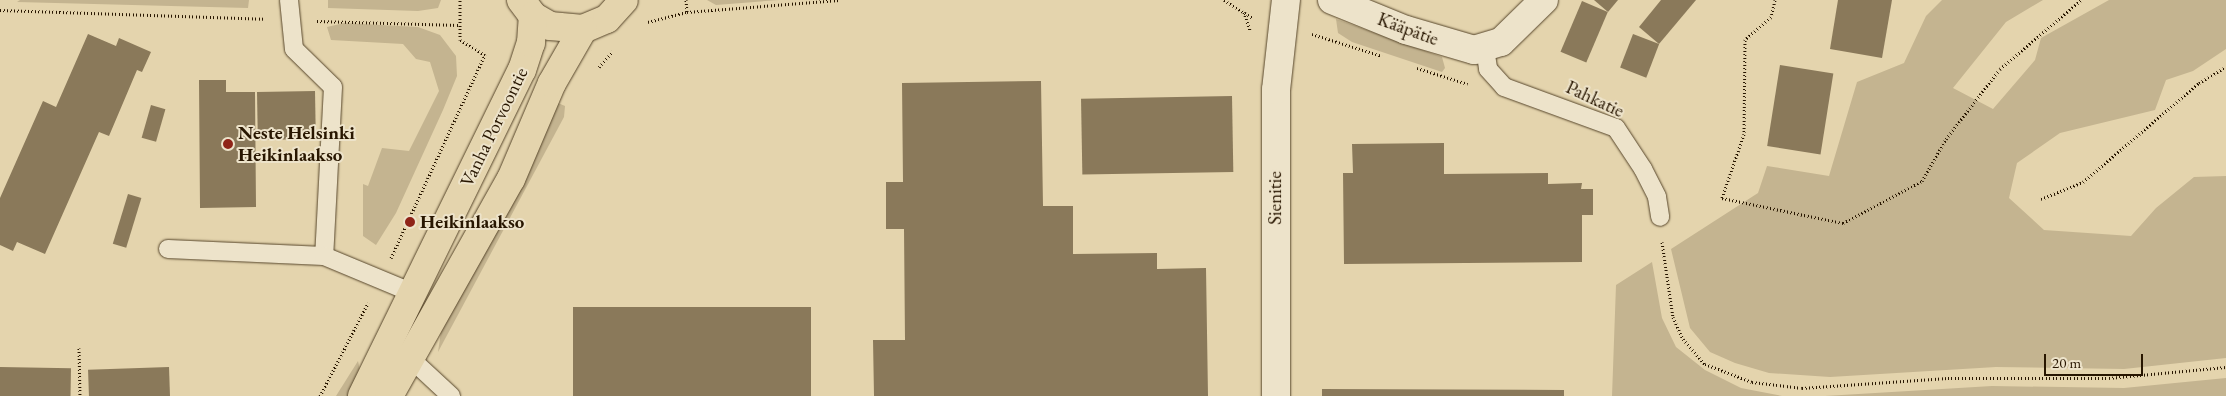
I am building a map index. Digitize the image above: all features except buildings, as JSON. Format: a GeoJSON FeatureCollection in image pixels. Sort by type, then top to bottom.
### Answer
{"type":"FeatureCollection","features":[{"type":"Feature","properties":{"kind":"main road"},"geometry":{"type":"LineString","coordinates":[[527,8],[550,26],[583,29],[607,19],[624,0]]}},
{"type":"Feature","properties":{"kind":"main road","name":"Vanha Porvoontie"},"geometry":{"type":"LineString","coordinates":[[362,396],[522,70],[531,43],[527,8]]}},
{"type":"Feature","properties":{"kind":"main road","name":"Vanha Porvoontie"},"geometry":{"type":"LineString","coordinates":[[390,396],[511,178],[552,82],[583,29]]}},
{"type":"Feature","properties":{"kind":"street","name":"Sienitie"},"geometry":{"type":"LineString","coordinates":[[1276,396],[1276,90],[1281,28],[1286,0]]}},
{"type":"Feature","properties":{"kind":"street","name":"Kääpätie"},"geometry":{"type":"LineString","coordinates":[[1332,0],[1464,49],[1485,49]]}},
{"type":"Feature","properties":{"kind":"street"},"geometry":{"type":"LineString","coordinates":[[1485,49],[1508,36],[1544,0]]}},
{"type":"Feature","properties":{"kind":"lane"},"geometry":{"type":"LineString","coordinates":[[289,0],[294,49],[333,87],[324,256]]}},
{"type":"Feature","properties":{"kind":"lane","name":"Pahkatie"},"geometry":{"type":"LineString","coordinates":[[1485,49],[1488,69],[1504,87],[1616,128],[1629,142],[1646,176],[1660,217]]}},
{"type":"Feature","properties":{"kind":"lane"},"geometry":{"type":"LineString","coordinates":[[168,249],[324,256],[413,293]]}},
{"type":"Feature","properties":{"kind":"lane"},"geometry":{"type":"LineString","coordinates":[[410,358],[451,396]]}},
{"type":"Feature","properties":{"kind":"path"},"geometry":{"type":"LineString","coordinates":[[320,396],[380,279],[485,55],[460,40],[460,0]]}},
{"type":"Feature","properties":{"kind":"path"},"geometry":{"type":"LineString","coordinates":[[686,0],[687,12],[840,0]]}},
{"type":"Feature","properties":{"kind":"path"},"geometry":{"type":"LineString","coordinates":[[1224,0],[1254,19],[1281,28],[1322,36],[1392,60]]}},
{"type":"Feature","properties":{"kind":"path"},"geometry":{"type":"LineString","coordinates":[[1775,0],[1771,17],[1745,40],[1744,134],[1722,198],[1843,223],[1922,181],[1946,139],[2000,69],[2081,0]]}},
{"type":"Feature","properties":{"kind":"path"},"geometry":{"type":"LineString","coordinates":[[0,10],[459,25]]}},
{"type":"Feature","properties":{"kind":"path"},"geometry":{"type":"LineString","coordinates":[[1410,66],[1464,84],[1504,87]]}},
{"type":"Feature","properties":{"kind":"path"},"geometry":{"type":"LineString","coordinates":[[2041,199],[2083,182],[2199,83],[2226,67]]}},
{"type":"Feature","properties":{"kind":"path"},"geometry":{"type":"LineString","coordinates":[[1660,217],[1666,283],[1683,338],[1705,364],[1752,382],[1802,388],[1948,378],[2109,378],[2226,367]]}},
{"type":"Feature","properties":{"kind":"path"},"geometry":{"type":"LineString","coordinates":[[79,348],[80,396]]}},
{"type":"Feature","properties":{"kind":"shaded area"},"geometry":{"type":"Polygon","coordinates":[[[20,0],[249,0],[248,8],[17,2],[20,0]]]}},
{"type":"Feature","properties":{"kind":"shaded area"},"geometry":{"type":"Polygon","coordinates":[[[328,0],[441,0],[438,8],[418,11],[328,8],[328,0]]]}},
{"type":"Feature","properties":{"kind":"shaded area"},"geometry":{"type":"Polygon","coordinates":[[[707,0],[779,0],[716,5],[707,0]]]}},
{"type":"Feature","properties":{"kind":"shaded area"},"geometry":{"type":"Polygon","coordinates":[[[1942,0],[2043,0],[2006,22],[1953,88],[1993,109],[2035,60],[2041,38],[2109,0],[2226,0],[2226,49],[2193,71],[2166,80],[2155,110],[2060,133],[2017,163],[2009,198],[2044,230],[2131,236],[2156,208],[2194,177],[2226,176],[2226,358],[2124,369],[1996,367],[1830,377],[1769,373],[1735,363],[1710,352],[1690,328],[1671,249],[1758,193],[1767,166],[1829,176],[1857,82],[1904,63],[1926,16],[1942,0]]]}},
{"type":"Feature","properties":{"kind":"shaded area"},"geometry":{"type":"Polygon","coordinates":[[[1336,19],[1442,57],[1445,68],[1442,72],[1352,42],[1338,33],[1336,19]]]}},
{"type":"Feature","properties":{"kind":"shaded area"},"geometry":{"type":"Polygon","coordinates":[[[344,23],[418,27],[440,35],[456,56],[457,76],[443,110],[396,213],[376,245],[363,236],[363,184],[368,186],[382,148],[409,151],[439,91],[430,62],[416,59],[403,44],[331,40],[327,27],[344,23]]]}},
{"type":"Feature","properties":{"kind":"shaded area"},"geometry":{"type":"Polygon","coordinates":[[[558,103],[565,106],[564,117],[438,352],[442,325],[558,103]]]}},
{"type":"Feature","properties":{"kind":"shaded area"},"geometry":{"type":"Polygon","coordinates":[[[1652,262],[1662,318],[1676,347],[1705,370],[1741,388],[1782,396],[1612,396],[1616,285],[1652,262]]]}},
{"type":"Feature","properties":{"kind":"shaded area"},"geometry":{"type":"Polygon","coordinates":[[[358,361],[360,370],[349,396],[336,396],[358,361]]]}},
{"type":"Feature","properties":{"kind":"shaded area"},"geometry":{"type":"Polygon","coordinates":[[[2226,378],[2226,396],[1825,396],[1992,386],[2124,388],[2226,378]]]}},
{"type":"Feature","properties":{"kind":"place","name":"Neste Helsinki Heikinlaakso"},"geometry":{"type":"Point","coordinates":[228,144]}},
{"type":"Feature","properties":{"kind":"place","name":"Heikinlaakso"},"geometry":{"type":"Point","coordinates":[410,222]}}]}
